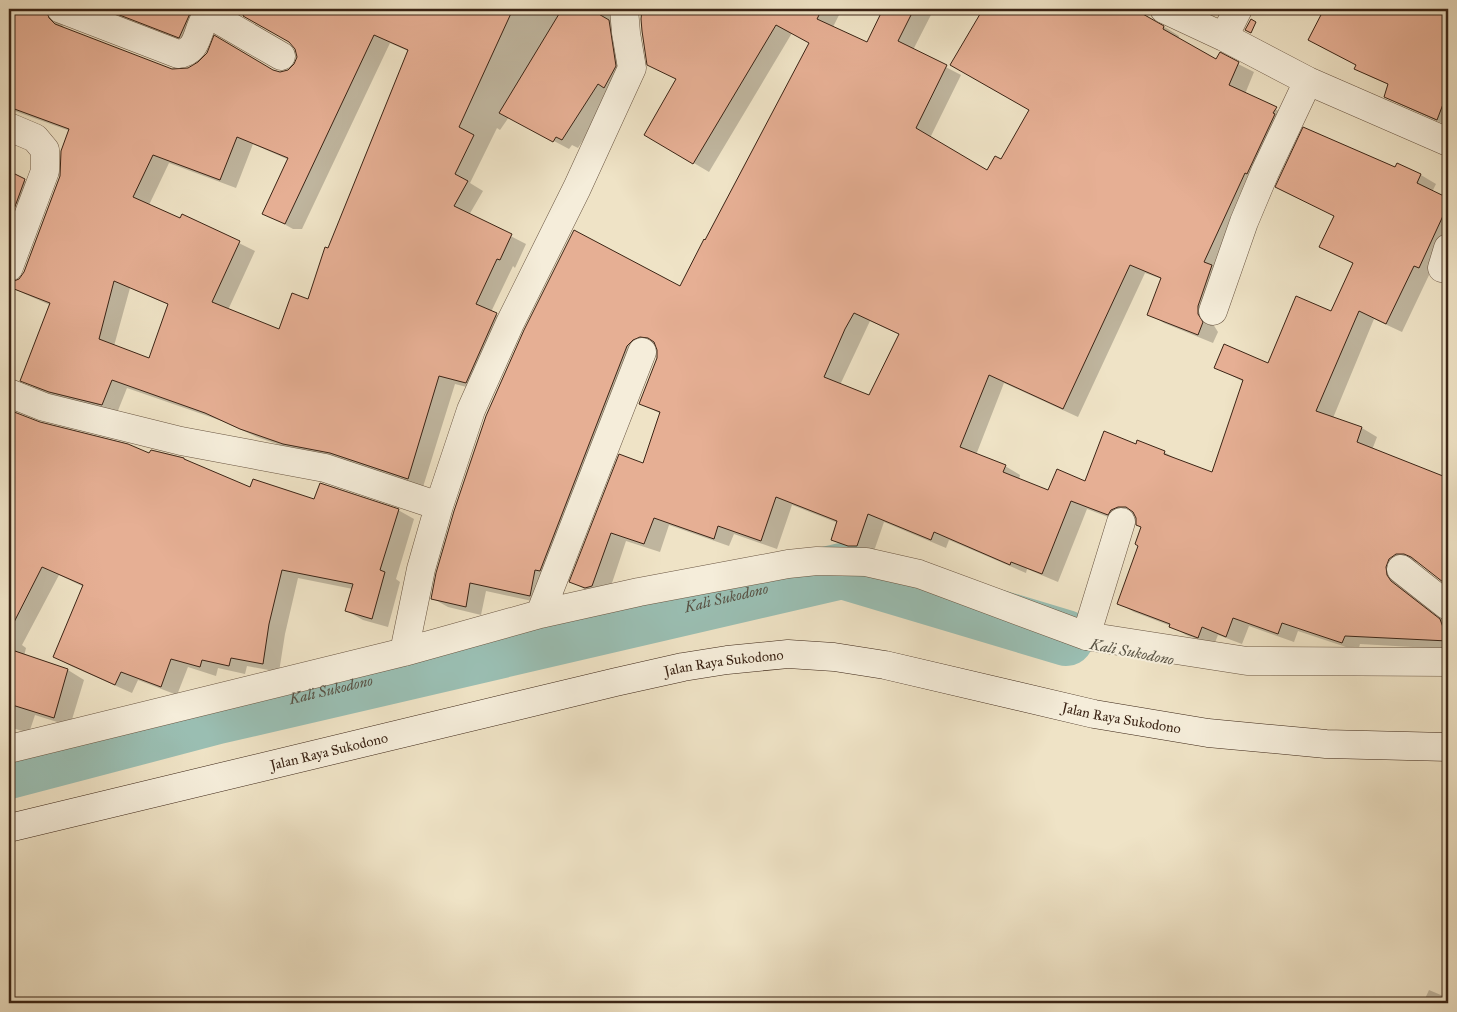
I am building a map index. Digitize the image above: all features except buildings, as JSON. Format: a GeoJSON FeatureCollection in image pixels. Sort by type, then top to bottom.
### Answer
{"type":"FeatureCollection","features":[{"type":"Feature","properties":{"kind":"street"},"geometry":{"type":"LineString","coordinates":[[62,9],[178,54],[186,54],[192,50],[202,23],[206,17],[212,16],[281,56]]}},
{"type":"Feature","properties":{"kind":"street"},"geometry":{"type":"LineString","coordinates":[[404,652],[421,569],[439,506],[471,410],[510,323],[577,188],[632,68],[624,9]]}},
{"type":"Feature","properties":{"kind":"street"},"geometry":{"type":"LineString","coordinates":[[1164,9],[1224,37],[1308,81],[1448,142]]}},
{"type":"Feature","properties":{"kind":"street"},"geometry":{"type":"LineString","coordinates":[[1224,37],[1238,9]]}},
{"type":"Feature","properties":{"kind":"street"},"geometry":{"type":"LineString","coordinates":[[1214,311],[1244,222],[1265,172],[1308,81]]}},
{"type":"Feature","properties":{"kind":"street"},"geometry":{"type":"LineString","coordinates":[[9,127],[35,138],[45,150],[44,171],[9,267]]}},
{"type":"Feature","properties":{"kind":"street"},"geometry":{"type":"LineString","coordinates":[[540,614],[642,352]]}},
{"type":"Feature","properties":{"kind":"street"},"geometry":{"type":"LineString","coordinates":[[9,393],[44,407],[181,441],[325,468],[439,506]]}},
{"type":"Feature","properties":{"kind":"street"},"geometry":{"type":"LineString","coordinates":[[1086,636],[1121,522]]}},
{"type":"Feature","properties":{"kind":"street"},"geometry":{"type":"LineString","coordinates":[[9,749],[404,652],[540,614],[639,592],[788,564],[817,561],[866,562],[919,574],[1086,636],[1247,661],[1448,662]]}},
{"type":"Feature","properties":{"kind":"street"},"geometry":{"type":"LineString","coordinates":[[1401,569],[1448,606]]}},
{"type":"Feature","properties":{"kind":"street","name":"Jalan Raya Sukodono"},"geometry":{"type":"LineString","coordinates":[[9,828],[683,667],[727,660],[788,654],[834,657],[885,665],[1094,714],[1208,733],[1326,744],[1448,747]]}},
{"type":"Feature","properties":{"kind":"waterway","name":"Kali Sukodono"},"geometry":{"type":"LineString","coordinates":[[9,771],[218,716],[842,571],[1066,638]]}}]}
